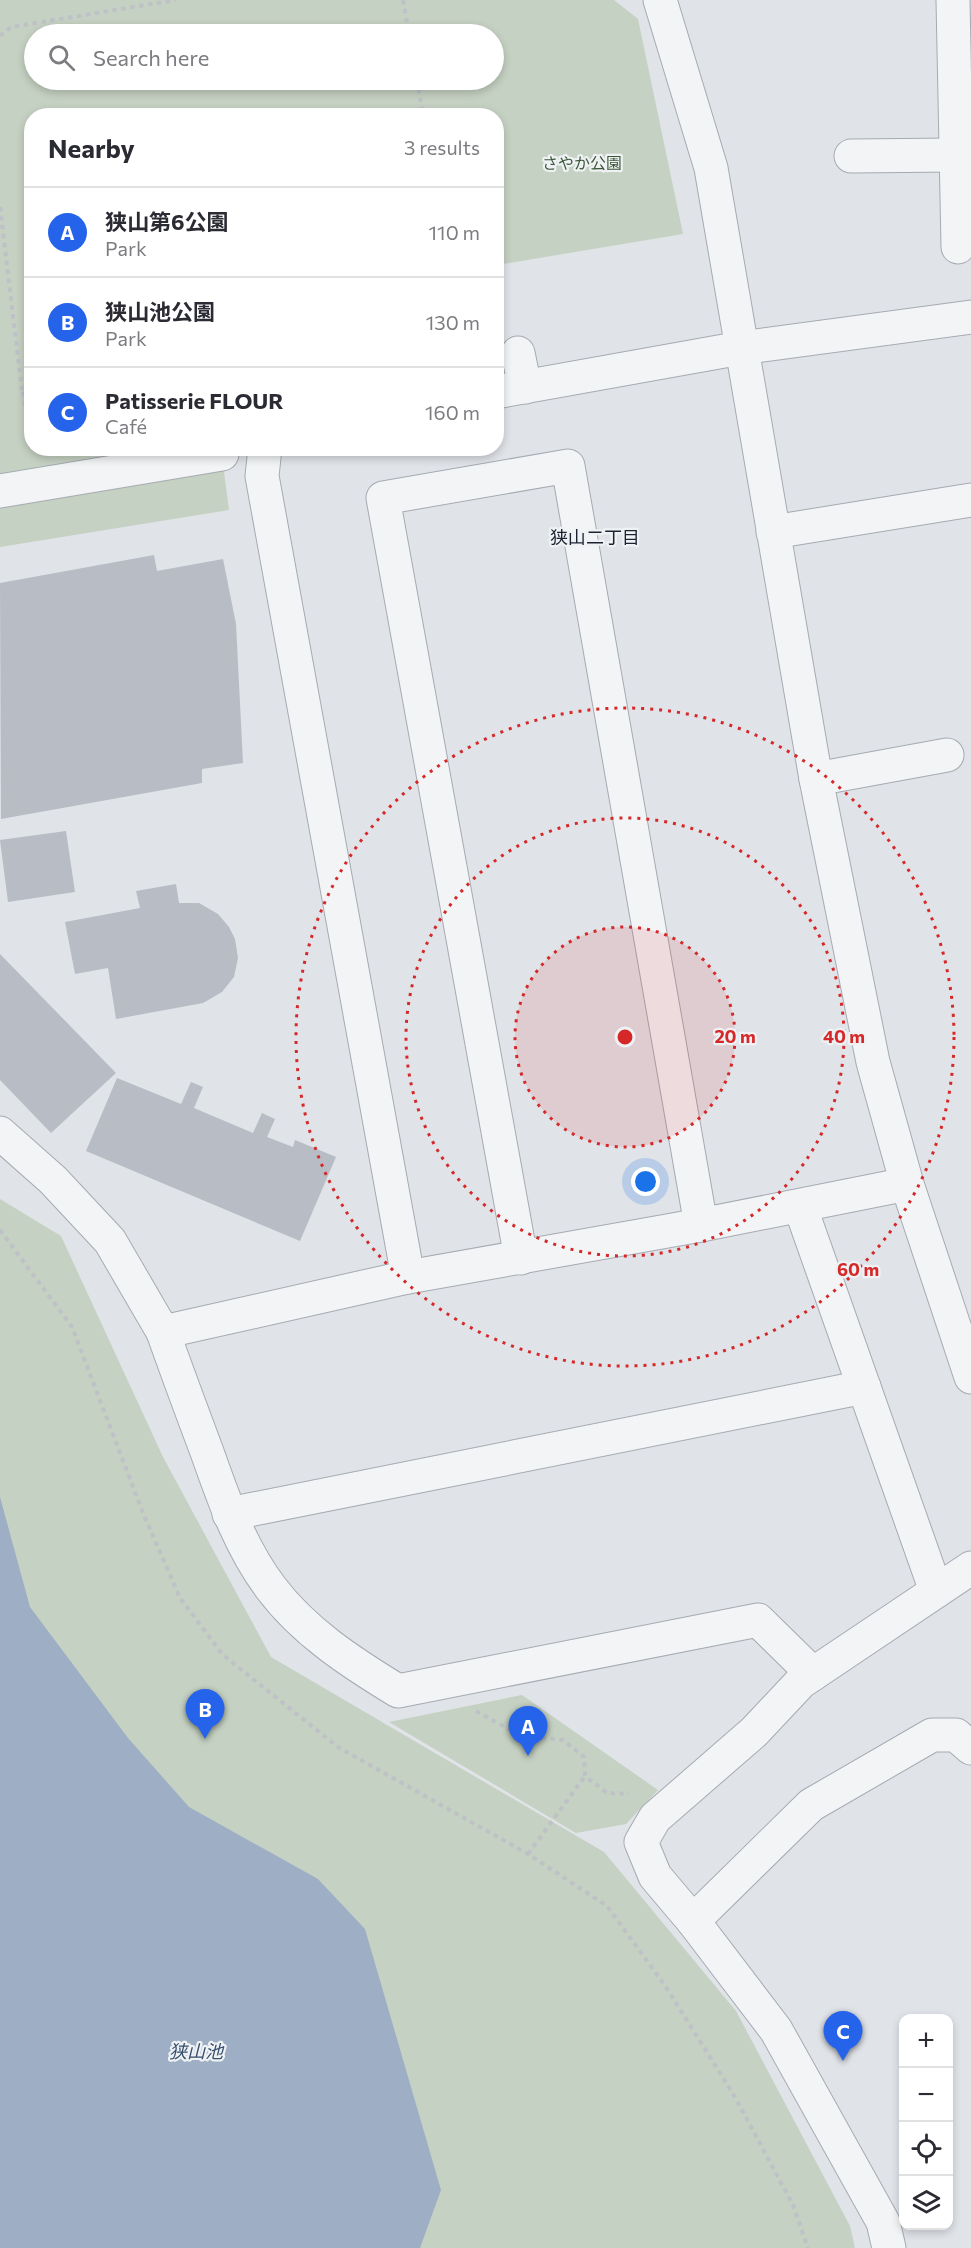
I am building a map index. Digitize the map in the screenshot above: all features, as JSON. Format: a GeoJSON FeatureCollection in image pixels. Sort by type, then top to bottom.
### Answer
{"type":"FeatureCollection","features":[{"type":"Feature","properties":{"kind":"street"},"geometry":{"type":"LineString","coordinates":[[660,0],[711,168],[816,779],[873,1062],[907,1184],[971,1377]]}},
{"type":"Feature","properties":{"kind":"street"},"geometry":{"type":"LineString","coordinates":[[958,247],[956,155],[959,8]]}},
{"type":"Feature","properties":{"kind":"street"},"geometry":{"type":"LineString","coordinates":[[851,156],[956,155]]}},
{"type":"Feature","properties":{"kind":"street"},"geometry":{"type":"LineString","coordinates":[[518,353],[511,390],[741,348],[971,317]]}},
{"type":"Feature","properties":{"kind":"street"},"geometry":{"type":"LineString","coordinates":[[0,491],[210,456]]}},
{"type":"Feature","properties":{"kind":"street"},"geometry":{"type":"LineString","coordinates":[[264,456],[262,476],[408,1277]]}},
{"type":"Feature","properties":{"kind":"street"},"geometry":{"type":"LineString","coordinates":[[521,1258],[382,498],[567,466],[701,1225]]}},
{"type":"Feature","properties":{"kind":"street"},"geometry":{"type":"LineString","coordinates":[[773,532],[971,500]]}},
{"type":"Feature","properties":{"kind":"street"},"geometry":{"type":"LineString","coordinates":[[816,779],[947,755]]}},
{"type":"Feature","properties":{"kind":"street"},"geometry":{"type":"LineString","coordinates":[[0,1133],[53,1180],[110,1241],[163,1332],[229,1514],[244,1546],[272,1589],[311,1629],[346,1660],[398,1691],[454,1682],[758,1620],[813,1674]]}},
{"type":"Feature","properties":{"kind":"street"},"geometry":{"type":"LineString","coordinates":[[163,1332],[408,1277],[701,1225],[907,1184]]}},
{"type":"Feature","properties":{"kind":"street"},"geometry":{"type":"LineString","coordinates":[[800,1206],[936,1592]]}},
{"type":"Feature","properties":{"kind":"street"},"geometry":{"type":"LineString","coordinates":[[229,1514],[864,1388]]}},
{"type":"Feature","properties":{"kind":"street"},"geometry":{"type":"LineString","coordinates":[[889,2248],[883,2222],[776,2030],[693,1921],[655,1876],[641,1842],[655,1818],[667,1806],[754,1732],[801,1682],[971,1568]]}},
{"type":"Feature","properties":{"kind":"street"},"geometry":{"type":"LineString","coordinates":[[693,1921],[811,1805],[840,1786],[932,1735],[956,1735],[971,1748]]}},
{"type":"Feature","properties":{"kind":"path"},"geometry":{"type":"LineString","coordinates":[[29,24],[176,0]]}},
{"type":"Feature","properties":{"kind":"path"},"geometry":{"type":"LineString","coordinates":[[403,0],[407,24]]}},
{"type":"Feature","properties":{"kind":"path"},"geometry":{"type":"LineString","coordinates":[[0,36],[11,27],[24,25]]}},
{"type":"Feature","properties":{"kind":"path"},"geometry":{"type":"LineString","coordinates":[[419,90],[422,108]]}},
{"type":"Feature","properties":{"kind":"path"},"geometry":{"type":"LineString","coordinates":[[0,207],[24,403]]}},
{"type":"Feature","properties":{"kind":"path"},"geometry":{"type":"LineString","coordinates":[[0,1230],[72,1327],[143,1513],[180,1598],[223,1655],[338,1747],[528,1854],[607,1906],[666,1987],[735,2097],[793,2205],[808,2248]]}},
{"type":"Feature","properties":{"kind":"path"},"geometry":{"type":"LineString","coordinates":[[454,1682],[480,1715],[521,1736],[563,1740],[584,1757],[585,1776],[528,1854]]}},
{"type":"Feature","properties":{"kind":"path"},"geometry":{"type":"LineString","coordinates":[[585,1776],[607,1793],[655,1794],[667,1806]]}},
{"type":"Feature","properties":{"kind":"green space","name":"さやか公園"},"geometry":{"type":"Polygon","coordinates":[[[0,0],[614,0],[638,19],[683,234],[504,264],[504,108],[24,108],[24,456],[222,456],[229,510],[0,547],[0,0]]]}},
{"type":"Feature","properties":{"kind":"green space"},"geometry":{"type":"Polygon","coordinates":[[[0,1199],[61,1236],[163,1457],[271,1657],[604,1852],[736,2011],[850,2226],[855,2248],[0,2248],[0,1199]]]}},
{"type":"Feature","properties":{"kind":"green space"},"geometry":{"type":"Polygon","coordinates":[[[522,1695],[658,1790],[626,1824],[576,1833],[389,1722],[522,1695]]]}},
{"type":"Feature","properties":{"kind":"water","name":"狭山池"},"geometry":{"type":"Polygon","coordinates":[[[0,1497],[30,1607],[128,1738],[189,1807],[318,1879],[365,1929],[441,2190],[420,2248],[0,2248],[0,1497]]]}},
{"type":"Feature","properties":{"kind":"building"},"geometry":{"type":"Polygon","coordinates":[[[154,555],[157,571],[223,559],[236,624],[243,763],[202,769],[202,783],[1,819],[0,583],[154,555]]]}},
{"type":"Feature","properties":{"kind":"building"},"geometry":{"type":"Polygon","coordinates":[[[66,831],[75,892],[8,902],[0,840],[66,831]]]}},
{"type":"Feature","properties":{"kind":"building"},"geometry":{"type":"Polygon","coordinates":[[[176,884],[179,903],[199,903],[218,914],[229,927],[235,939],[238,958],[234,977],[222,992],[203,1003],[116,1019],[108,968],[75,974],[65,922],[140,908],[136,891],[176,884]]]}},
{"type":"Feature","properties":{"kind":"building"},"geometry":{"type":"Polygon","coordinates":[[[0,954],[116,1073],[51,1133],[0,1080],[0,954]]]}},
{"type":"Feature","properties":{"kind":"building"},"geometry":{"type":"Polygon","coordinates":[[[117,1078],[181,1104],[191,1082],[203,1087],[194,1108],[253,1133],[262,1113],[275,1119],[267,1137],[293,1147],[295,1140],[336,1157],[300,1241],[86,1151],[117,1078]]]}},
{"type":"Feature","properties":{"kind":"place","name":"狭山池公園"},"geometry":{"type":"Point","coordinates":[205,1739]}},
{"type":"Feature","properties":{"kind":"place","name":"狭山第6公園"},"geometry":{"type":"Point","coordinates":[528,1756]}},
{"type":"Feature","properties":{"kind":"place","name":"Patisserie FLOUR"},"geometry":{"type":"Point","coordinates":[843,2061]}},
{"type":"Feature","properties":{"kind":"district","name":"狭山二丁目"},"geometry":{"type":"Point","coordinates":[595,537]}}]}
